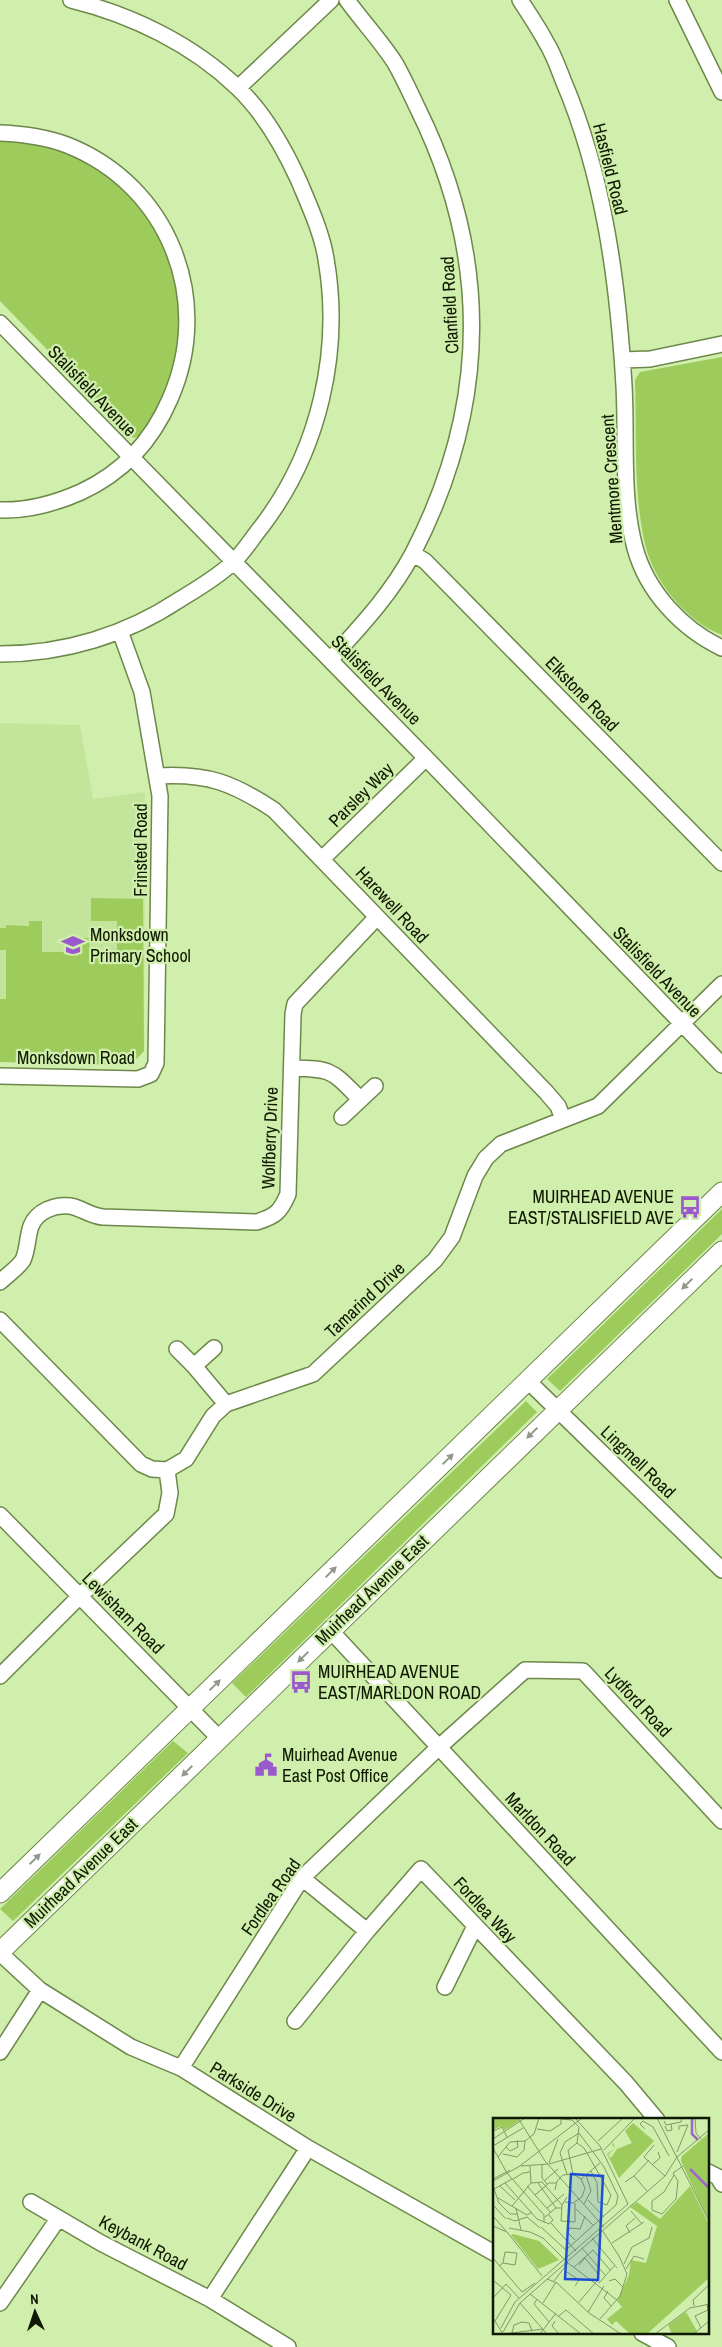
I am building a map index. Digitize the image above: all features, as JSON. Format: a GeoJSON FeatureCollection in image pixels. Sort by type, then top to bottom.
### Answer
{"type":"FeatureCollection","features":[{"type":"Feature","properties":{"kind":"street"},"geometry":{"type":"LineString","coordinates":[[0,654],[58,649],[92,641],[120,631],[162,612],[233,563],[276,507],[305,454],[322,400],[330,349],[330,299],[326,257],[306,198],[282,144],[238,88],[201,59],[156,30],[99,7],[71,0]]}},
{"type":"Feature","properties":{"kind":"street"},"geometry":{"type":"LineString","coordinates":[[238,88],[331,0]]}},
{"type":"Feature","properties":{"kind":"street","name":"Clanfield Road"},"geometry":{"type":"LineString","coordinates":[[330,660],[378,606],[413,554],[448,470],[462,417],[472,354],[471,297],[465,242],[453,193],[433,140],[395,63],[346,0]]}},
{"type":"Feature","properties":{"kind":"street","name":"Hasfield Road"},"geometry":{"type":"LineString","coordinates":[[520,0],[547,43],[575,107],[591,159],[604,213],[623,360]]}},
{"type":"Feature","properties":{"kind":"street"},"geometry":{"type":"LineString","coordinates":[[677,0],[722,92]]}},
{"type":"Feature","properties":{"kind":"street"},"geometry":{"type":"LineString","coordinates":[[0,133],[38,136],[67,145],[114,172],[150,208],[176,255],[184,281],[188,331],[184,358],[177,384],[165,412],[151,435],[132,458],[96,485],[67,498],[42,505],[0,510]]}},
{"type":"Feature","properties":{"kind":"street","name":"Stalisfield Avenue"},"geometry":{"type":"LineString","coordinates":[[0,323],[426,758],[722,1065]]}},
{"type":"Feature","properties":{"kind":"street"},"geometry":{"type":"LineString","coordinates":[[623,360],[659,358],[722,344]]}},
{"type":"Feature","properties":{"kind":"street","name":"Mentmore Crescent"},"geometry":{"type":"LineString","coordinates":[[623,360],[629,505],[635,549],[660,600],[691,629],[707,641],[722,648]]}},
{"type":"Feature","properties":{"kind":"street","name":"Elkstone Road"},"geometry":{"type":"LineString","coordinates":[[413,554],[425,561],[722,863]]}},
{"type":"Feature","properties":{"kind":"street","name":"Frinsted Road"},"geometry":{"type":"LineString","coordinates":[[120,631],[142,692],[157,776],[161,830],[156,1063],[152,1074]]}},
{"type":"Feature","properties":{"kind":"street","name":"Parsley Way"},"geometry":{"type":"LineString","coordinates":[[323,858],[426,758]]}},
{"type":"Feature","properties":{"kind":"street","name":"Harewell Road"},"geometry":{"type":"LineString","coordinates":[[157,776],[180,775],[210,778],[242,789],[274,810],[323,858],[376,918],[546,1092],[558,1106],[563,1119]]}},
{"type":"Feature","properties":{"kind":"street","name":"Wolfberry Drive"},"geometry":{"type":"LineString","coordinates":[[0,1282],[22,1262],[27,1250],[31,1226],[38,1216],[48,1209],[60,1206],[72,1206],[91,1216],[103,1217],[257,1222],[274,1216],[283,1206],[288,1194],[295,1004],[376,918]]}},
{"type":"Feature","properties":{"kind":"street","name":"Tamarind Drive"},"geometry":{"type":"LineString","coordinates":[[167,1470],[186,1459],[212,1416],[226,1404],[313,1374],[435,1260],[452,1237],[474,1176],[486,1158],[501,1144],[598,1106],[722,984]]}},
{"type":"Feature","properties":{"kind":"street"},"geometry":{"type":"LineString","coordinates":[[292,1068],[325,1069],[336,1075],[360,1099]]}},
{"type":"Feature","properties":{"kind":"street","name":"Monksdown Road"},"geometry":{"type":"LineString","coordinates":[[0,1076],[138,1079],[152,1074]]}},
{"type":"Feature","properties":{"kind":"street"},"geometry":{"type":"LineString","coordinates":[[342,1117],[375,1086]]}},
{"type":"Feature","properties":{"kind":"street"},"geometry":{"type":"LineString","coordinates":[[0,1893],[722,1192]]}},
{"type":"Feature","properties":{"kind":"street","name":"Muirhead Avenue East"},"geometry":{"type":"LineString","coordinates":[[0,1952],[722,1250]]}},
{"type":"Feature","properties":{"kind":"street"},"geometry":{"type":"LineString","coordinates":[[0,1320],[141,1464],[152,1469],[167,1470],[170,1493],[166,1514],[0,1676]]}},
{"type":"Feature","properties":{"kind":"street"},"geometry":{"type":"LineString","coordinates":[[194,1366],[214,1348]]}},
{"type":"Feature","properties":{"kind":"street"},"geometry":{"type":"LineString","coordinates":[[177,1349],[226,1404]]}},
{"type":"Feature","properties":{"kind":"street","name":"Lingmell Road"},"geometry":{"type":"LineString","coordinates":[[528,1381],[722,1570]]}},
{"type":"Feature","properties":{"kind":"street","name":"Lewisham Road"},"geometry":{"type":"LineString","coordinates":[[0,1515],[220,1739]]}},
{"type":"Feature","properties":{"kind":"street","name":"Marldon Road"},"geometry":{"type":"LineString","coordinates":[[331,1630],[722,2052]]}},
{"type":"Feature","properties":{"kind":"street","name":"Lydford Road"},"geometry":{"type":"LineString","coordinates":[[439,1747],[525,1670],[583,1671],[722,1821]]}},
{"type":"Feature","properties":{"kind":"street","name":"Fordlea Road"},"geometry":{"type":"LineString","coordinates":[[181,2068],[302,1878],[439,1747]]}},
{"type":"Feature","properties":{"kind":"street","name":"Fordlea Way"},"geometry":{"type":"LineString","coordinates":[[295,2021],[367,1931],[421,1869],[626,2083],[655,2118]]}},
{"type":"Feature","properties":{"kind":"street"},"geometry":{"type":"LineString","coordinates":[[302,1878],[367,1931]]}},
{"type":"Feature","properties":{"kind":"street"},"geometry":{"type":"LineString","coordinates":[[445,1987],[475,1926]]}},
{"type":"Feature","properties":{"kind":"street","name":"Parkside Drive"},"geometry":{"type":"LineString","coordinates":[[0,1952],[40,1990],[131,2047],[181,2068],[308,2148],[493,2252]]}},
{"type":"Feature","properties":{"kind":"street"},"geometry":{"type":"LineString","coordinates":[[0,2052],[40,1990]]}},
{"type":"Feature","properties":{"kind":"street"},"geometry":{"type":"LineString","coordinates":[[210,2300],[308,2148]]}},
{"type":"Feature","properties":{"kind":"street"},"geometry":{"type":"LineString","coordinates":[[710,2173],[718,2178],[722,2184]]}},
{"type":"Feature","properties":{"kind":"street","name":"Keybank Road"},"geometry":{"type":"LineString","coordinates":[[31,2202],[58,2219],[210,2300],[288,2347]]}},
{"type":"Feature","properties":{"kind":"street"},"geometry":{"type":"LineString","coordinates":[[0,2303],[58,2219]]}},
{"type":"Feature","properties":{"kind":"street"},"geometry":{"type":"LineString","coordinates":[[644,2334],[668,2347]]}},
{"type":"Feature","properties":{"kind":"shaded area"},"geometry":{"type":"Polygon","coordinates":[[[0,140],[55,149],[100,171],[137,203],[163,243],[177,289],[178,338],[167,388],[140,436],[133,438],[0,301],[0,140]]]}},
{"type":"Feature","properties":{"kind":"shaded area"},"geometry":{"type":"Polygon","coordinates":[[[722,357],[722,635],[709,629],[684,610],[664,586],[649,558],[641,524],[639,504],[636,463],[635,380],[640,372],[722,357]]]}},
{"type":"Feature","properties":{"kind":"shaded area","name":"Monksdown Primary School"},"geometry":{"type":"Polygon","coordinates":[[[0,723],[80,725],[93,799],[145,792],[144,1051],[131,1064],[0,1062],[0,723]]]}},
{"type":"Feature","properties":{"kind":"shaded area"},"geometry":{"type":"Polygon","coordinates":[[[91,898],[143,899],[144,1051],[131,1065],[0,1062],[0,999],[6,999],[6,950],[0,950],[0,928],[6,928],[6,925],[29,926],[29,921],[42,921],[42,952],[69,952],[69,938],[89,938],[90,953],[117,953],[117,921],[91,921],[91,898]]]}},
{"type":"Feature","properties":{"kind":"shaded area"},"geometry":{"type":"Polygon","coordinates":[[[722,1209],[722,1234],[560,1391],[547,1379],[722,1209]]]}},
{"type":"Feature","properties":{"kind":"shaded area"},"geometry":{"type":"Polygon","coordinates":[[[526,1401],[537,1412],[246,1697],[232,1683],[526,1401]]]}},
{"type":"Feature","properties":{"kind":"shaded area"},"geometry":{"type":"Polygon","coordinates":[[[173,1741],[188,1753],[13,1921],[0,1909],[173,1741]]]}},
{"type":"Feature","properties":{"kind":"place","name":"Monksdown Primary School"},"geometry":{"type":"Point","coordinates":[73,945]}},
{"type":"Feature","properties":{"kind":"place","name":"MUIRHEAD AVENUE EAST/STALISFIELD AVE"},"geometry":{"type":"Point","coordinates":[690,1207]}},
{"type":"Feature","properties":{"kind":"place","name":"MUIRHEAD AVENUE EAST/MARLDON ROAD"},"geometry":{"type":"Point","coordinates":[301,1682]}},
{"type":"Feature","properties":{"kind":"place","name":"Muirhead Avenue East Post Office"},"geometry":{"type":"Point","coordinates":[266,1765]}}]}
